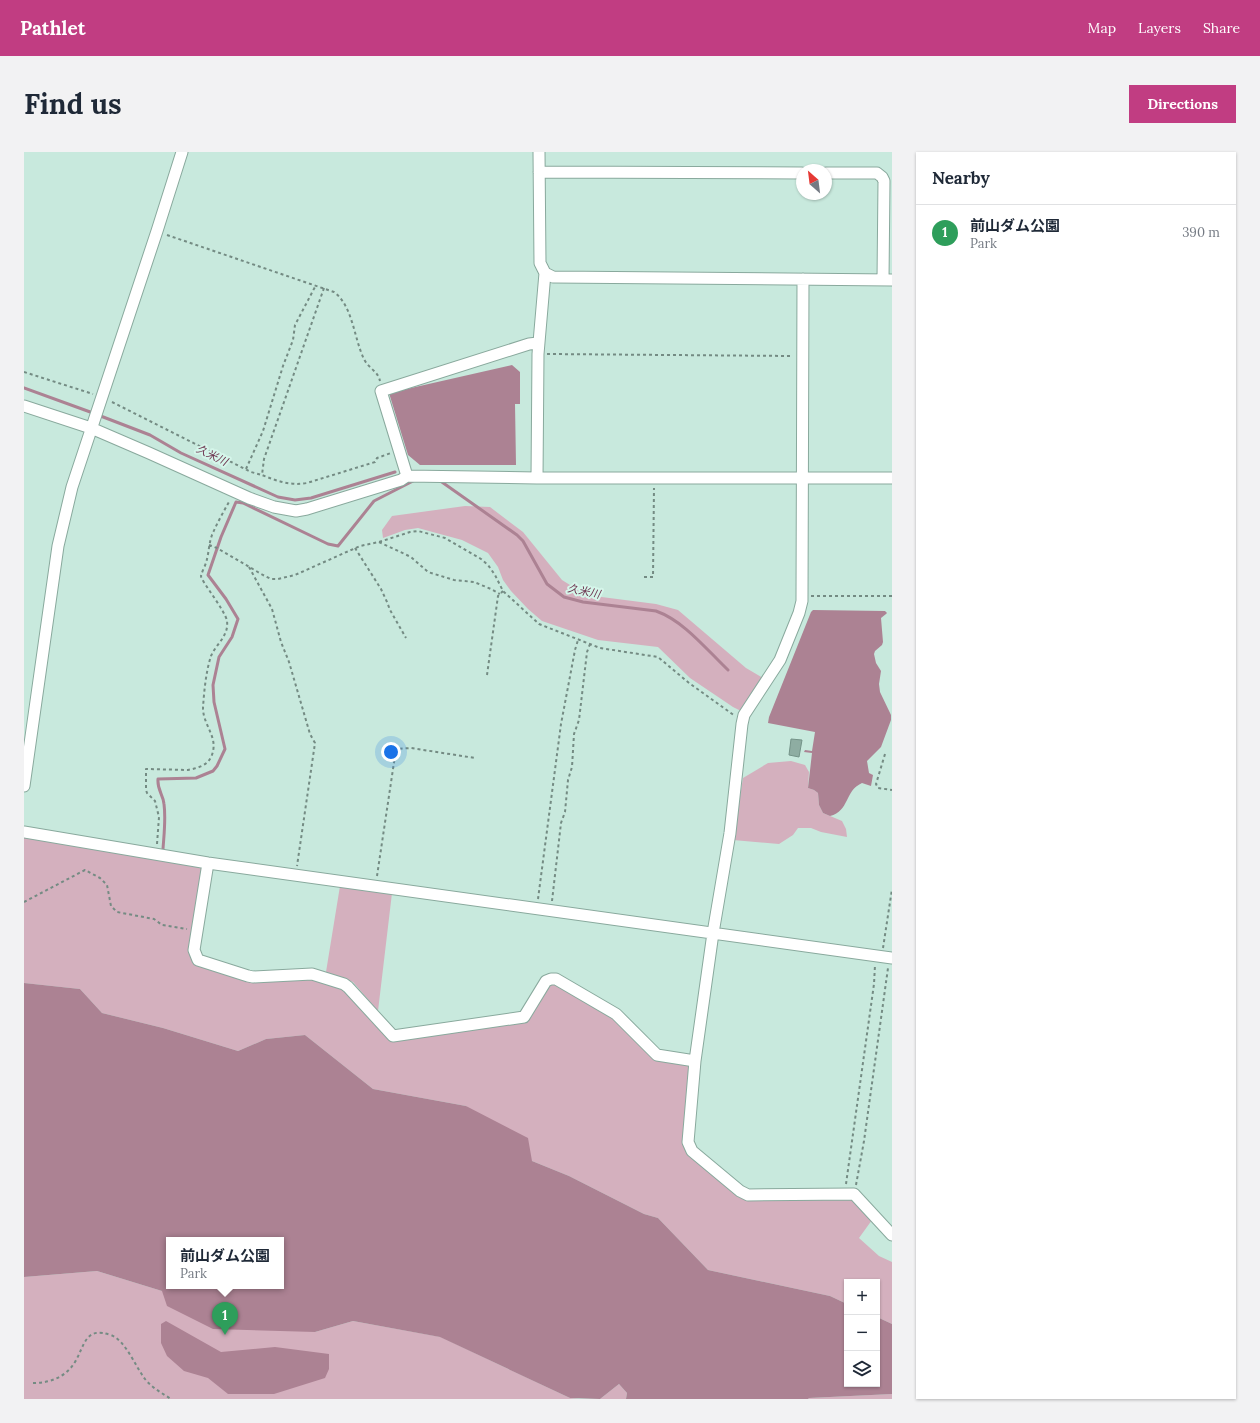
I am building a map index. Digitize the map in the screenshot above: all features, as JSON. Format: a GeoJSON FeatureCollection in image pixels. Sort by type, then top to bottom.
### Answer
{"type":"FeatureCollection","features":[{"type":"Feature","properties":{"kind":"street"},"geometry":{"type":"LineString","coordinates":[[24,786],[58,546],[72,487],[157,232],[182,152]]}},
{"type":"Feature","properties":{"kind":"street"},"geometry":{"type":"LineString","coordinates":[[538,478],[538,343],[545,273],[540,262],[539,255],[539,152]]}},
{"type":"Feature","properties":{"kind":"street"},"geometry":{"type":"LineString","coordinates":[[539,172],[796,173]]}},
{"type":"Feature","properties":{"kind":"street"},"geometry":{"type":"LineString","coordinates":[[545,273],[553,278],[887,280],[884,181],[882,177],[877,173],[832,173]]}},
{"type":"Feature","properties":{"kind":"street"},"geometry":{"type":"LineString","coordinates":[[803,279],[802,601],[799,613],[780,660],[744,716],[730,833],[713,933],[695,1061],[688,1142],[692,1151],[740,1191],[748,1195],[849,1194],[892,1236]]}},
{"type":"Feature","properties":{"kind":"street"},"geometry":{"type":"LineString","coordinates":[[408,476],[381,390],[528,344],[538,343]]}},
{"type":"Feature","properties":{"kind":"street"},"geometry":{"type":"LineString","coordinates":[[24,406],[92,427],[234,491],[274,507],[296,510],[307,509],[401,480],[408,476],[538,478],[892,478]]}},
{"type":"Feature","properties":{"kind":"street"},"geometry":{"type":"LineString","coordinates":[[24,832],[208,863],[884,957]]}},
{"type":"Feature","properties":{"kind":"street"},"geometry":{"type":"LineString","coordinates":[[208,863],[194,950],[198,960],[248,976],[312,974],[344,984],[392,1036],[524,1017],[546,981],[551,978],[556,979],[616,1014],[657,1054],[695,1061]]}},
{"type":"Feature","properties":{"kind":"path"},"geometry":{"type":"LineString","coordinates":[[157,232],[316,285],[339,295],[353,324],[364,360],[377,374],[381,390]]}},
{"type":"Feature","properties":{"kind":"path"},"geometry":{"type":"LineString","coordinates":[[246,469],[263,431],[283,366],[293,340],[296,325],[316,285]]}},
{"type":"Feature","properties":{"kind":"path"},"geometry":{"type":"LineString","coordinates":[[262,474],[264,459],[324,288]]}},
{"type":"Feature","properties":{"kind":"path"},"geometry":{"type":"LineString","coordinates":[[538,354],[803,356]]}},
{"type":"Feature","properties":{"kind":"path"},"geometry":{"type":"LineString","coordinates":[[24,372],[102,399],[246,469],[286,484],[297,485],[306,483],[374,462],[377,458],[399,451]]}},
{"type":"Feature","properties":{"kind":"path"},"geometry":{"type":"LineString","coordinates":[[644,577],[653,577],[653,478]]}},
{"type":"Feature","properties":{"kind":"path"},"geometry":{"type":"LineString","coordinates":[[155,854],[160,828],[160,817],[155,801],[146,790],[146,769],[195,769],[208,762],[211,758],[215,745],[203,708],[205,686],[212,656],[225,635],[227,625],[226,619],[201,577],[207,559],[211,536],[234,491]]}},
{"type":"Feature","properties":{"kind":"path"},"geometry":{"type":"LineString","coordinates":[[210,546],[217,548],[271,579],[284,579],[295,576],[355,548],[410,532],[418,531],[445,538],[488,565],[503,591],[539,624],[600,648],[658,657],[689,683],[743,721]]}},
{"type":"Feature","properties":{"kind":"path"},"geometry":{"type":"LineString","coordinates":[[379,542],[411,557],[428,572],[454,580],[474,582],[500,594]]}},
{"type":"Feature","properties":{"kind":"path"},"geometry":{"type":"LineString","coordinates":[[355,548],[380,589],[392,616],[406,638]]}},
{"type":"Feature","properties":{"kind":"path"},"geometry":{"type":"LineString","coordinates":[[249,567],[272,609],[310,734],[315,743],[296,875]]}},
{"type":"Feature","properties":{"kind":"path"},"geometry":{"type":"LineString","coordinates":[[486,675],[498,596],[503,591]]}},
{"type":"Feature","properties":{"kind":"path"},"geometry":{"type":"LineString","coordinates":[[802,596],[892,596]]}},
{"type":"Feature","properties":{"kind":"path"},"geometry":{"type":"LineString","coordinates":[[537,908],[547,841],[561,724],[578,640]]}},
{"type":"Feature","properties":{"kind":"path"},"geometry":{"type":"LineString","coordinates":[[551,910],[568,780],[572,767],[574,734],[579,720],[587,652],[590,644]]}},
{"type":"Feature","properties":{"kind":"path"},"geometry":{"type":"LineString","coordinates":[[376,886],[396,749],[411,748],[475,758]]}},
{"type":"Feature","properties":{"kind":"path"},"geometry":{"type":"LineString","coordinates":[[885,754],[876,784],[878,788],[892,790]]}},
{"type":"Feature","properties":{"kind":"path"},"geometry":{"type":"LineString","coordinates":[[24,902],[85,870],[100,878],[107,885],[111,906],[117,912],[154,919],[162,925],[197,930]]}},
{"type":"Feature","properties":{"kind":"path"},"geometry":{"type":"LineString","coordinates":[[849,1194],[864,1141],[892,890]]}},
{"type":"Feature","properties":{"kind":"path"},"geometry":{"type":"LineString","coordinates":[[849,1194],[874,984],[884,957]]}},
{"type":"Feature","properties":{"kind":"path"},"geometry":{"type":"LineString","coordinates":[[33,1383],[46,1383],[56,1379],[75,1363],[88,1337],[96,1333],[104,1333],[114,1336],[122,1344],[146,1381],[158,1392],[171,1399]]}},
{"type":"Feature","properties":{"kind":"shaded area"},"geometry":{"type":"Polygon","coordinates":[[[512,365],[520,372],[520,404],[515,404],[516,465],[420,465],[408,455],[389,393],[512,365]]]}},
{"type":"Feature","properties":{"kind":"shaded area"},"geometry":{"type":"Polygon","coordinates":[[[465,506],[490,507],[523,532],[562,580],[586,595],[656,604],[678,610],[746,668],[763,678],[743,712],[690,678],[658,647],[598,640],[542,621],[511,591],[503,580],[498,567],[488,553],[462,540],[418,528],[405,530],[383,538],[382,530],[392,516],[465,506]]]}},
{"type":"Feature","properties":{"kind":"shaded area"},"geometry":{"type":"Polygon","coordinates":[[[813,610],[885,611],[887,613],[881,618],[883,642],[874,654],[876,663],[881,671],[879,684],[880,692],[891,715],[891,720],[881,747],[867,761],[869,773],[873,775],[871,786],[862,783],[856,787],[841,810],[830,816],[823,813],[819,805],[818,793],[808,788],[812,753],[804,752],[805,750],[812,751],[815,732],[768,723],[769,717],[813,610]]]}},
{"type":"Feature","properties":{"kind":"shaded area"},"geometry":{"type":"Polygon","coordinates":[[[791,761],[805,765],[809,772],[808,788],[818,793],[819,805],[823,813],[842,821],[846,829],[847,837],[821,832],[811,828],[798,828],[793,835],[779,844],[733,840],[743,778],[768,763],[791,761]]]}},
{"type":"Feature","properties":{"kind":"shaded area"},"geometry":{"type":"Polygon","coordinates":[[[24,837],[201,867],[203,869],[191,951],[246,979],[312,977],[343,987],[392,1041],[522,1020],[552,982],[616,1019],[650,1054],[689,1064],[691,1068],[683,1138],[684,1147],[738,1194],[853,1199],[872,1220],[859,1238],[879,1256],[892,1262],[892,1324],[880,1318],[880,1279],[844,1279],[844,1303],[830,1296],[708,1270],[658,1218],[644,1214],[569,1176],[532,1161],[466,1106],[373,1089],[305,1035],[266,1039],[238,1051],[163,1028],[102,1013],[80,989],[24,983],[24,837]]]}},
{"type":"Feature","properties":{"kind":"shaded area"},"geometry":{"type":"Polygon","coordinates":[[[340,886],[392,893],[378,1011],[353,982],[326,972],[340,886]]]}},
{"type":"Feature","properties":{"kind":"shaded area"},"geometry":{"type":"Polygon","coordinates":[[[24,983],[80,989],[102,1013],[163,1028],[238,1051],[266,1039],[305,1035],[373,1089],[466,1106],[528,1138],[532,1161],[569,1176],[644,1214],[658,1218],[708,1270],[830,1296],[844,1303],[844,1387],[880,1387],[880,1318],[892,1324],[892,1394],[808,1399],[626,1399],[627,1393],[619,1384],[600,1399],[570,1398],[440,1337],[353,1321],[315,1332],[213,1329],[167,1306],[162,1291],[97,1271],[24,1277],[24,983]]]}},
{"type":"Feature","properties":{"kind":"shaded area"},"geometry":{"type":"Polygon","coordinates":[[[97,1271],[162,1291],[315,1332],[353,1321],[441,1337],[570,1398],[579,1399],[24,1399],[24,1277],[97,1271]]]}},
{"type":"Feature","properties":{"kind":"shaded area"},"geometry":{"type":"Polygon","coordinates":[[[166,1321],[221,1352],[275,1347],[329,1354],[329,1369],[325,1378],[274,1394],[228,1394],[208,1378],[184,1371],[167,1356],[161,1343],[161,1324],[166,1321]]]}},
{"type":"Feature","properties":{"kind":"shaded area"},"geometry":{"type":"Polygon","coordinates":[[[619,1384],[627,1393],[626,1399],[600,1399],[619,1384]]]}},
{"type":"Feature","properties":{"kind":"shaded area"},"geometry":{"type":"Polygon","coordinates":[[[892,1394],[892,1399],[808,1399],[809,1398],[892,1394]]]}},
{"type":"Feature","properties":{"kind":"building"},"geometry":{"type":"Polygon","coordinates":[[[791,739],[802,740],[799,757],[789,755],[791,739]]]}},
{"type":"Feature","properties":{"kind":"waterway","name":"久米川"},"geometry":{"type":"LineString","coordinates":[[24,388],[93,413]]}},
{"type":"Feature","properties":{"kind":"waterway","name":"久米川"},"geometry":{"type":"LineString","coordinates":[[98,415],[150,435],[181,453],[278,497],[295,500],[311,498],[395,472]]}},
{"type":"Feature","properties":{"kind":"waterway"},"geometry":{"type":"LineString","coordinates":[[163,849],[165,810],[158,786],[158,779],[196,778],[213,771],[225,749],[214,702],[213,685],[219,657],[232,637],[238,619],[226,599],[208,575],[221,537],[236,502],[243,503],[328,544],[338,546],[374,501],[415,480]]}},
{"type":"Feature","properties":{"kind":"waterway","name":"久米川"},"geometry":{"type":"LineString","coordinates":[[439,480],[517,535],[523,541],[547,584],[564,597],[583,602],[656,611],[676,621],[694,636],[728,670]]}},
{"type":"Feature","properties":{"kind":"place","name":"前山ダム公園"},"geometry":{"type":"Point","coordinates":[225,1335]}}]}
